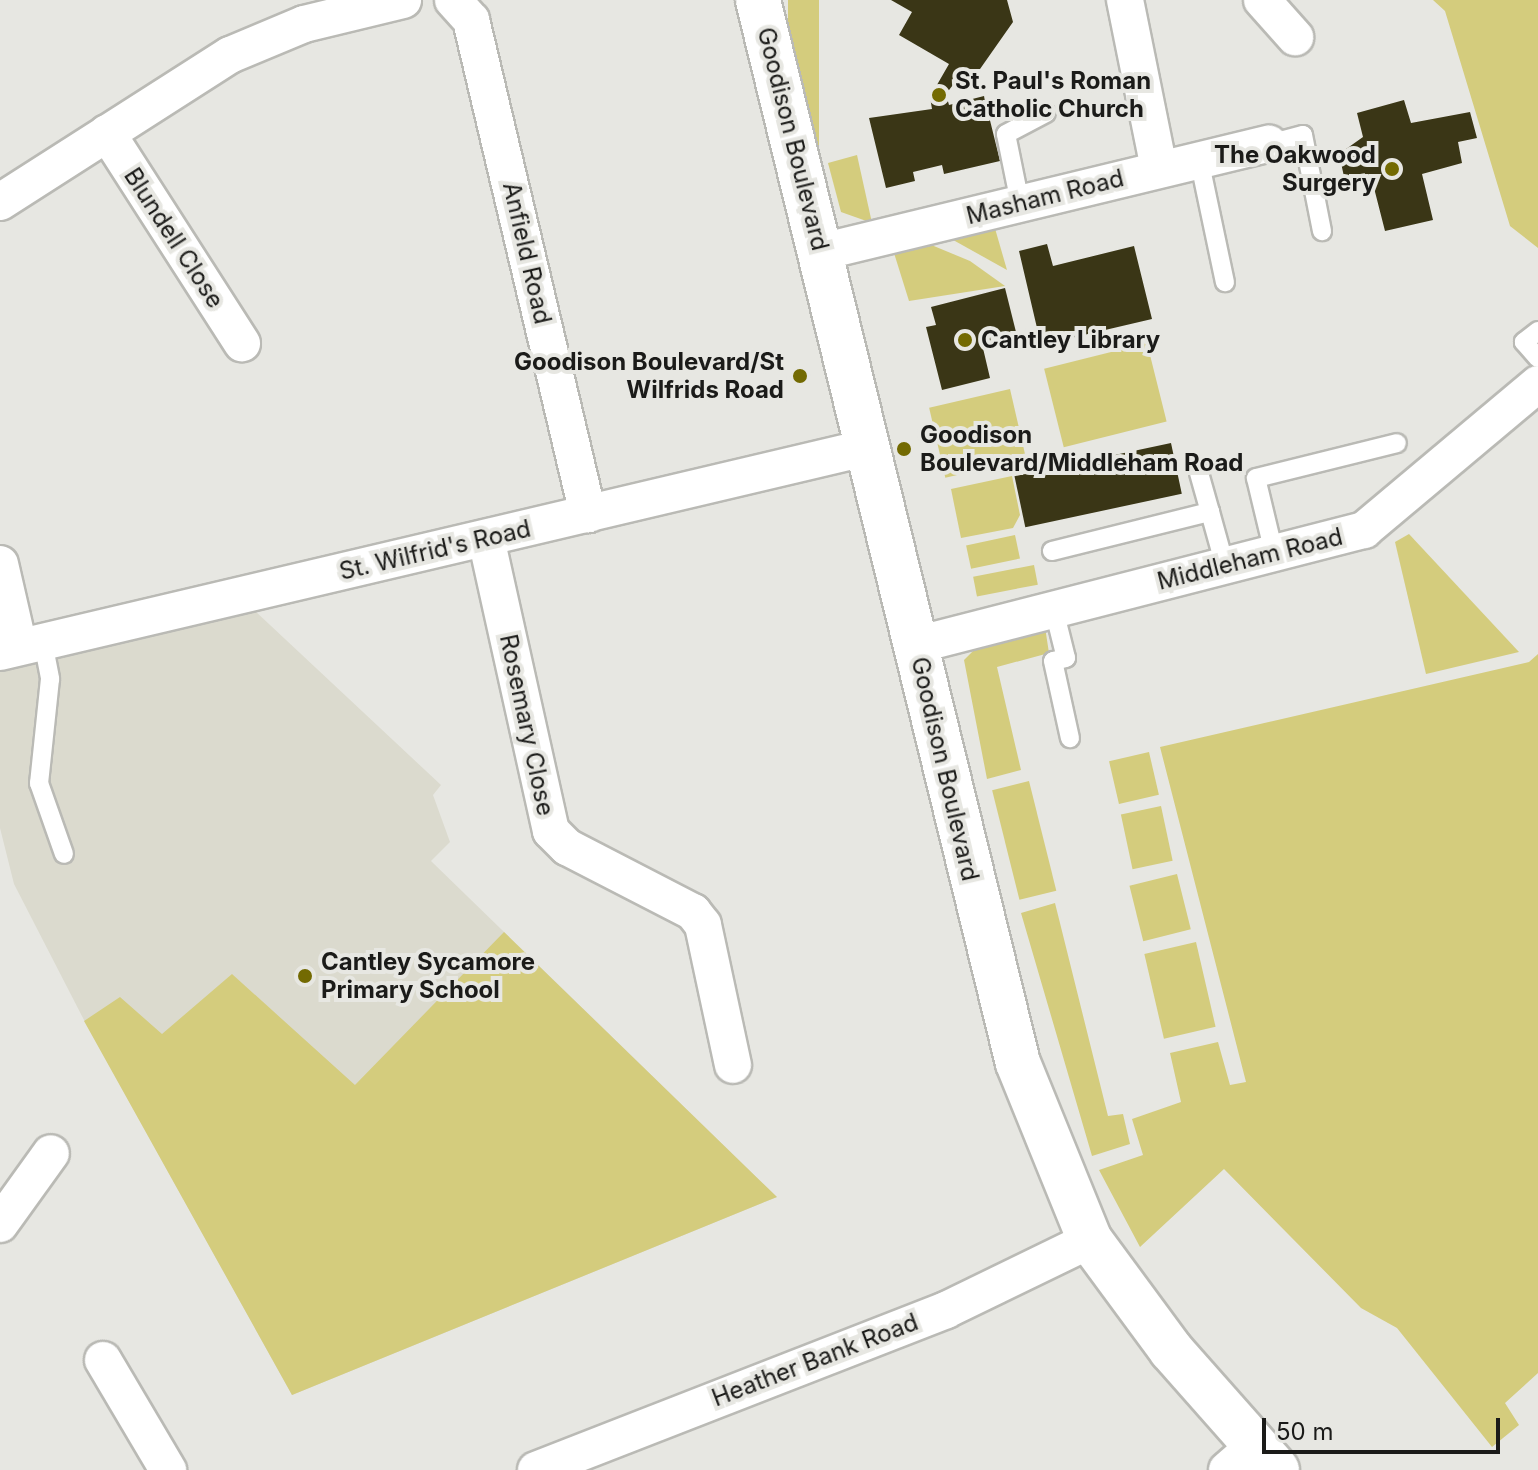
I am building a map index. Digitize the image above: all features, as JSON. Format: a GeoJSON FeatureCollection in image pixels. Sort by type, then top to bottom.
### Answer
{"type":"FeatureCollection","features":[{"type":"Feature","properties":{"kind":"street"},"geometry":{"type":"LineString","coordinates":[[0,202],[230,55],[349,5],[403,0]]}},
{"type":"Feature","properties":{"kind":"street","name":"Anfield Road"},"geometry":{"type":"LineString","coordinates":[[453,0],[471,20],[588,514]]}},
{"type":"Feature","properties":{"kind":"street","name":"Goodison Boulevard"},"geometry":{"type":"LineString","coordinates":[[758,0],[1018,1063],[1090,1240],[1253,1462]]}},
{"type":"Feature","properties":{"kind":"street"},"geometry":{"type":"LineString","coordinates":[[1125,0],[1159,168]]}},
{"type":"Feature","properties":{"kind":"street"},"geometry":{"type":"LineString","coordinates":[[1262,0],[1295,37]]}},
{"type":"Feature","properties":{"kind":"street","name":"Blundell Close"},"geometry":{"type":"LineString","coordinates":[[107,133],[242,343]]}},
{"type":"Feature","properties":{"kind":"street","name":"Masham Road"},"geometry":{"type":"LineString","coordinates":[[821,252],[1159,168],[1269,144]]}},
{"type":"Feature","properties":{"kind":"street","name":"Middleham Road"},"geometry":{"type":"LineString","coordinates":[[916,645],[1274,553],[1385,520],[1538,384]]}},
{"type":"Feature","properties":{"kind":"street","name":"St. Wilfrid's Road"},"geometry":{"type":"LineString","coordinates":[[21,647],[869,447]]}},
{"type":"Feature","properties":{"kind":"street","name":"Rosemary Close"},"geometry":{"type":"LineString","coordinates":[[486,538],[551,831],[567,847],[693,912],[703,925],[733,1065]]}},
{"type":"Feature","properties":{"kind":"street"},"geometry":{"type":"LineString","coordinates":[[0,564],[21,647]]}},
{"type":"Feature","properties":{"kind":"street"},"geometry":{"type":"LineString","coordinates":[[0,1224],[51,1153]]}},
{"type":"Feature","properties":{"kind":"street","name":"Heather Bank Road"},"geometry":{"type":"LineString","coordinates":[[536,1470],[946,1310],[1090,1240]]}},
{"type":"Feature","properties":{"kind":"street"},"geometry":{"type":"LineString","coordinates":[[103,1360],[168,1470]]}},
{"type":"Feature","properties":{"kind":"lane"},"geometry":{"type":"LineString","coordinates":[[1020,203],[1006,134],[1046,113]]}},
{"type":"Feature","properties":{"kind":"lane"},"geometry":{"type":"LineString","coordinates":[[1269,144],[1303,135],[1322,231]]}},
{"type":"Feature","properties":{"kind":"lane"},"geometry":{"type":"LineString","coordinates":[[1199,159],[1225,282]]}},
{"type":"Feature","properties":{"kind":"lane"},"geometry":{"type":"LineString","coordinates":[[1538,331],[1524,342],[1538,358]]}},
{"type":"Feature","properties":{"kind":"lane"},"geometry":{"type":"LineString","coordinates":[[1274,553],[1256,478],[1397,443]]}},
{"type":"Feature","properties":{"kind":"lane"},"geometry":{"type":"LineString","coordinates":[[1199,473],[1225,566]]}},
{"type":"Feature","properties":{"kind":"lane"},"geometry":{"type":"LineString","coordinates":[[1052,551],[1210,512]]}},
{"type":"Feature","properties":{"kind":"lane"},"geometry":{"type":"LineString","coordinates":[[1054,610],[1066,658],[1053,661],[1070,738]]}},
{"type":"Feature","properties":{"kind":"lane"},"geometry":{"type":"LineString","coordinates":[[21,647],[50,679],[39,783],[64,854]]}},
{"type":"Feature","properties":{"kind":"shaded area"},"geometry":{"type":"Polygon","coordinates":[[[788,0],[819,0],[819,158],[788,158],[788,0]]]}},
{"type":"Feature","properties":{"kind":"shaded area"},"geometry":{"type":"Polygon","coordinates":[[[1433,0],[1538,0],[1538,248],[1510,226],[1445,11],[1433,0]]]}},
{"type":"Feature","properties":{"kind":"shaded area"},"geometry":{"type":"Polygon","coordinates":[[[857,155],[872,223],[841,212],[828,163],[857,155]]]}},
{"type":"Feature","properties":{"kind":"shaded area"},"geometry":{"type":"Polygon","coordinates":[[[994,225],[1007,270],[946,236],[994,225]]]}},
{"type":"Feature","properties":{"kind":"shaded area"},"geometry":{"type":"Polygon","coordinates":[[[929,244],[970,261],[1005,286],[909,301],[894,253],[929,244]]]}},
{"type":"Feature","properties":{"kind":"shaded area"},"geometry":{"type":"Polygon","coordinates":[[[1147,343],[1167,422],[1064,447],[1044,369],[1147,343]]]}},
{"type":"Feature","properties":{"kind":"shaded area"},"geometry":{"type":"Polygon","coordinates":[[[1010,389],[1026,459],[945,478],[929,408],[1010,389]]]}},
{"type":"Feature","properties":{"kind":"shaded area"},"geometry":{"type":"Polygon","coordinates":[[[1012,476],[1020,515],[1013,528],[961,538],[951,489],[1012,476]]]}},
{"type":"Feature","properties":{"kind":"shaded area"},"geometry":{"type":"Polygon","coordinates":[[[1409,534],[1519,652],[1426,674],[1395,542],[1409,534]]]}},
{"type":"Feature","properties":{"kind":"shaded area"},"geometry":{"type":"Polygon","coordinates":[[[1015,535],[1020,558],[971,569],[966,545],[1015,535]]]}},
{"type":"Feature","properties":{"kind":"shaded area"},"geometry":{"type":"Polygon","coordinates":[[[1034,565],[1038,585],[977,596],[973,577],[1034,565]]]}},
{"type":"Feature","properties":{"kind":"shaded area","name":"Cantley Sycamore Primary School"},"geometry":{"type":"Polygon","coordinates":[[[254,610],[441,785],[433,795],[450,842],[431,861],[777,1197],[292,1395],[84,1020],[14,884],[0,828],[0,670],[254,610]]]}},
{"type":"Feature","properties":{"kind":"shaded area"},"geometry":{"type":"Polygon","coordinates":[[[1045,627],[1049,653],[997,667],[1021,770],[987,779],[964,660],[978,646],[1045,627]]]}},
{"type":"Feature","properties":{"kind":"shaded area"},"geometry":{"type":"Polygon","coordinates":[[[1538,654],[1538,1373],[1505,1403],[1519,1425],[1492,1447],[1397,1328],[1361,1308],[1224,1169],[1140,1247],[1099,1170],[1143,1155],[1132,1119],[1181,1102],[1170,1053],[1218,1042],[1230,1085],[1246,1082],[1160,747],[1529,662],[1538,654]]]}},
{"type":"Feature","properties":{"kind":"shaded area"},"geometry":{"type":"Polygon","coordinates":[[[1149,752],[1159,795],[1119,804],[1109,761],[1149,752]]]}},
{"type":"Feature","properties":{"kind":"shaded area"},"geometry":{"type":"Polygon","coordinates":[[[1029,781],[1056,891],[1019,900],[992,790],[1029,781]]]}},
{"type":"Feature","properties":{"kind":"shaded area"},"geometry":{"type":"Polygon","coordinates":[[[1161,806],[1173,861],[1133,869],[1121,815],[1161,806]]]}},
{"type":"Feature","properties":{"kind":"shaded area"},"geometry":{"type":"Polygon","coordinates":[[[1177,874],[1191,929],[1143,941],[1129,886],[1177,874]]]}},
{"type":"Feature","properties":{"kind":"shaded area"},"geometry":{"type":"Polygon","coordinates":[[[1055,903],[1108,1116],[1123,1114],[1130,1144],[1092,1156],[1021,913],[1055,903]]]}},
{"type":"Feature","properties":{"kind":"shaded area"},"geometry":{"type":"Polygon","coordinates":[[[504,932],[777,1197],[292,1395],[84,1021],[120,997],[162,1034],[232,974],[355,1085],[504,932]]]}},
{"type":"Feature","properties":{"kind":"shaded area"},"geometry":{"type":"Polygon","coordinates":[[[1196,942],[1216,1027],[1164,1039],[1144,954],[1196,942]]]}},
{"type":"Feature","properties":{"kind":"building","name":"St. Paul's Roman Catholic Church"},"geometry":{"type":"Polygon","coordinates":[[[891,0],[1007,0],[1013,22],[973,79],[959,77],[946,94],[949,105],[984,96],[1000,161],[944,174],[942,165],[913,172],[915,181],[886,188],[869,118],[932,109],[930,97],[949,64],[899,35],[912,12],[891,0]]]}},
{"type":"Feature","properties":{"kind":"building","name":"The Oakwood Surgery"},"geometry":{"type":"Polygon","coordinates":[[[1404,100],[1411,123],[1470,112],[1477,138],[1458,142],[1462,163],[1422,174],[1433,220],[1385,231],[1373,184],[1345,181],[1339,154],[1363,137],[1357,113],[1404,100]]]}},
{"type":"Feature","properties":{"kind":"building"},"geometry":{"type":"Polygon","coordinates":[[[1047,244],[1053,266],[1134,246],[1152,319],[1041,345],[1019,251],[1047,244]]]}},
{"type":"Feature","properties":{"kind":"building","name":"Cantley Library"},"geometry":{"type":"Polygon","coordinates":[[[1005,288],[1017,336],[982,344],[990,378],[942,390],[926,327],[936,325],[931,307],[1005,288]]]}},
{"type":"Feature","properties":{"kind":"building"},"geometry":{"type":"Polygon","coordinates":[[[1171,443],[1182,494],[1025,527],[1014,476],[1171,443]]]}},
{"type":"Feature","properties":{"kind":"place","name":"St. Paul's Roman Catholic Church"},"geometry":{"type":"Point","coordinates":[939,95]}},
{"type":"Feature","properties":{"kind":"place","name":"The Oakwood Surgery"},"geometry":{"type":"Point","coordinates":[1392,169]}},
{"type":"Feature","properties":{"kind":"place","name":"Cantley Library"},"geometry":{"type":"Point","coordinates":[965,340]}},
{"type":"Feature","properties":{"kind":"place","name":"Goodison Boulevard/St Wilfrids Road"},"geometry":{"type":"Point","coordinates":[800,376]}},
{"type":"Feature","properties":{"kind":"place","name":"Goodison Boulevard/Middleham Road"},"geometry":{"type":"Point","coordinates":[904,449]}},
{"type":"Feature","properties":{"kind":"place","name":"Cantley Sycamore Primary School"},"geometry":{"type":"Point","coordinates":[305,976]}}]}
